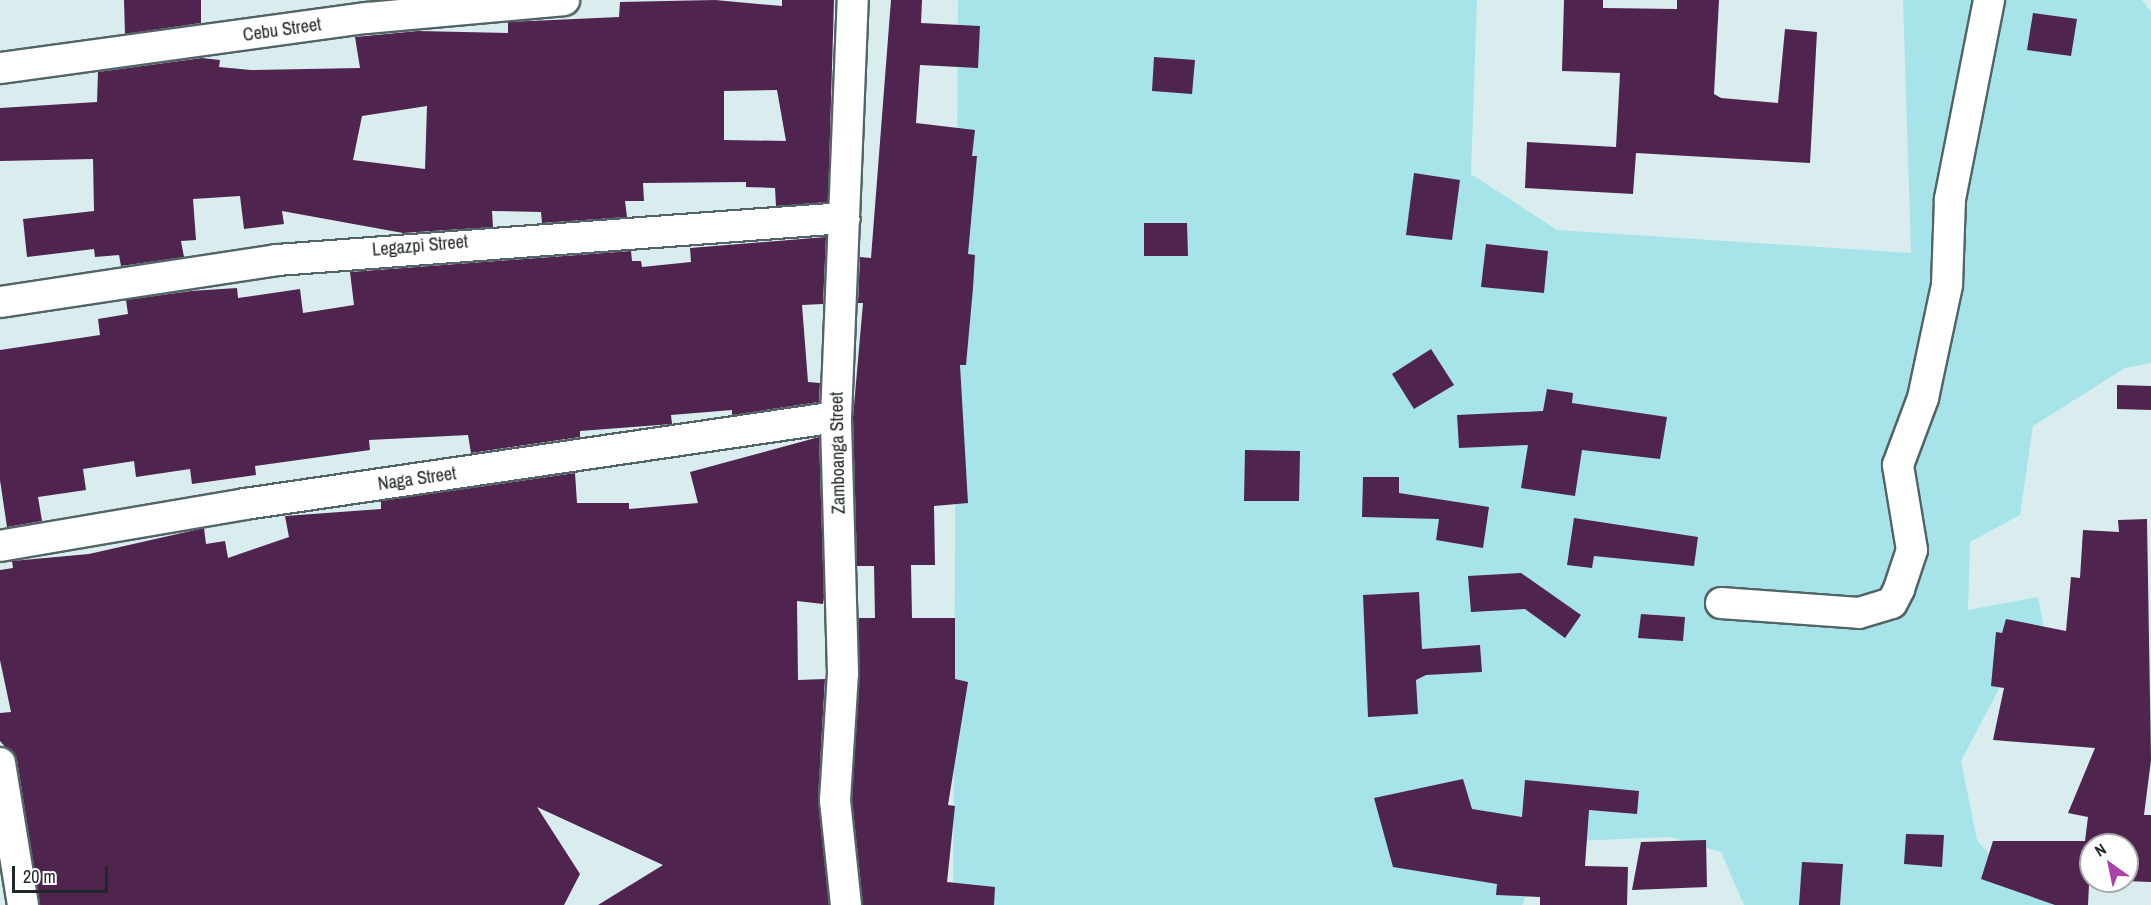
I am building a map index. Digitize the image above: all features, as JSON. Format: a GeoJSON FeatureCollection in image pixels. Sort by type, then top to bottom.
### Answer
{"type":"FeatureCollection","features":[{"type":"Feature","properties":{"kind":"street","name":"Cebu Street"},"geometry":{"type":"LineString","coordinates":[[0,68],[367,18],[564,0]]}},
{"type":"Feature","properties":{"kind":"street","name":"Zamboanga Street"},"geometry":{"type":"LineString","coordinates":[[846,905],[835,800],[843,673],[836,417],[853,0]]}},
{"type":"Feature","properties":{"kind":"street"},"geometry":{"type":"LineString","coordinates":[[1721,603],[1859,613],[1892,603],[1899,590],[1912,550],[1898,465],[1923,398],[1947,285],[1950,199],[1989,0]]}},
{"type":"Feature","properties":{"kind":"street","name":"Legazpi Street"},"geometry":{"type":"LineString","coordinates":[[0,302],[277,260],[844,218]]}},
{"type":"Feature","properties":{"kind":"street","name":"Naga Street"},"geometry":{"type":"LineString","coordinates":[[0,546],[245,504],[836,417]]}},
{"type":"Feature","properties":{"kind":"street"},"geometry":{"type":"LineString","coordinates":[[0,764],[6,826],[23,905]]}},
{"type":"Feature","properties":{"kind":"shaded area"},"geometry":{"type":"Polygon","coordinates":[[[958,0],[1477,0],[1471,174],[1557,230],[1911,253],[1903,0],[2142,0],[2151,12],[2151,363],[2125,368],[2033,426],[2020,515],[1970,542],[1968,610],[2038,597],[2048,648],[2002,683],[1961,761],[1977,840],[2009,877],[2066,905],[1744,905],[1721,852],[1670,837],[1551,842],[1522,905],[953,905],[958,0]]]}},
{"type":"Feature","properties":{"kind":"building"},"geometry":{"type":"Polygon","coordinates":[[[124,0],[201,0],[201,23],[125,34],[124,0]]]}},
{"type":"Feature","properties":{"kind":"building"},"geometry":{"type":"Polygon","coordinates":[[[715,0],[782,6],[782,0],[834,0],[828,202],[776,206],[775,188],[746,187],[746,182],[643,183],[644,201],[625,201],[627,217],[542,223],[541,212],[492,211],[493,227],[403,233],[282,211],[284,224],[244,229],[240,196],[193,199],[196,240],[181,241],[184,257],[121,266],[119,255],[95,257],[94,249],[27,257],[23,219],[94,211],[93,159],[0,161],[0,108],[97,102],[98,72],[202,58],[220,60],[219,67],[251,70],[360,68],[355,37],[418,31],[508,33],[508,22],[619,17],[620,2],[715,0]],[[777,90],[724,91],[724,140],[786,141],[777,90]],[[427,106],[362,116],[353,160],[425,169],[427,106]]]}},
{"type":"Feature","properties":{"kind":"building"},"geometry":{"type":"Polygon","coordinates":[[[891,0],[922,0],[921,23],[980,26],[978,68],[920,65],[916,123],[975,130],[972,156],[977,156],[968,254],[975,255],[973,288],[966,365],[960,365],[968,503],[934,506],[935,565],[911,565],[912,618],[955,618],[955,679],[968,682],[948,805],[955,806],[947,882],[995,887],[994,905],[863,905],[852,800],[859,618],[875,618],[874,566],[857,566],[853,417],[863,303],[858,303],[860,257],[871,258],[891,0]]]}},
{"type":"Feature","properties":{"kind":"building"},"geometry":{"type":"Polygon","coordinates":[[[1564,0],[1603,0],[1603,8],[1677,9],[1677,0],[1719,0],[1714,94],[1721,98],[1778,103],[1785,29],[1817,32],[1810,163],[1636,153],[1633,194],[1525,188],[1527,142],[1616,147],[1620,73],[1562,71],[1564,0]]]}},
{"type":"Feature","properties":{"kind":"building"},"geometry":{"type":"Polygon","coordinates":[[[2033,13],[2077,19],[2071,56],[2027,50],[2033,13]]]}},
{"type":"Feature","properties":{"kind":"building"},"geometry":{"type":"Polygon","coordinates":[[[1154,57],[1195,60],[1192,94],[1152,91],[1154,57]]]}},
{"type":"Feature","properties":{"kind":"building"},"geometry":{"type":"Polygon","coordinates":[[[1414,173],[1460,180],[1452,240],[1406,235],[1414,173]]]}},
{"type":"Feature","properties":{"kind":"building"},"geometry":{"type":"Polygon","coordinates":[[[1144,223],[1187,223],[1188,256],[1144,256],[1144,223]]]}},
{"type":"Feature","properties":{"kind":"building"},"geometry":{"type":"Polygon","coordinates":[[[826,237],[823,304],[802,305],[808,382],[820,383],[819,402],[732,415],[732,410],[671,415],[672,424],[580,431],[580,437],[471,453],[468,435],[369,440],[370,450],[255,466],[256,475],[192,484],[190,469],[136,477],[134,461],[83,469],[86,490],[38,497],[42,521],[7,527],[0,480],[0,350],[100,335],[98,319],[128,314],[126,300],[191,291],[237,288],[238,298],[300,289],[303,313],[354,305],[350,272],[631,251],[632,261],[641,261],[642,267],[691,262],[690,248],[826,237]]]}},
{"type":"Feature","properties":{"kind":"building"},"geometry":{"type":"Polygon","coordinates":[[[1486,244],[1548,251],[1544,293],[1481,287],[1486,244]]]}},
{"type":"Feature","properties":{"kind":"building"},"geometry":{"type":"Polygon","coordinates":[[[1431,349],[1454,385],[1414,409],[1392,374],[1431,349]]]}},
{"type":"Feature","properties":{"kind":"building"},"geometry":{"type":"Polygon","coordinates":[[[2117,385],[2151,386],[2151,410],[2117,409],[2117,385]]]}},
{"type":"Feature","properties":{"kind":"building"},"geometry":{"type":"Polygon","coordinates":[[[1547,389],[1573,393],[1572,403],[1667,417],[1660,459],[1582,450],[1575,496],[1521,488],[1528,445],[1459,448],[1457,415],[1543,411],[1547,389]]]}},
{"type":"Feature","properties":{"kind":"building"},"geometry":{"type":"Polygon","coordinates":[[[819,437],[824,597],[823,604],[797,601],[798,680],[825,679],[818,799],[829,905],[598,905],[663,865],[537,807],[580,874],[564,905],[40,905],[17,760],[0,741],[0,713],[11,712],[0,660],[0,570],[13,568],[12,561],[89,554],[204,528],[206,544],[225,541],[228,558],[289,537],[285,516],[381,509],[381,501],[575,473],[577,503],[629,503],[629,509],[698,503],[690,472],[819,437]]]}},
{"type":"Feature","properties":{"kind":"building"},"geometry":{"type":"Polygon","coordinates":[[[1245,450],[1300,451],[1299,501],[1244,501],[1245,450]]]}},
{"type":"Feature","properties":{"kind":"building"},"geometry":{"type":"Polygon","coordinates":[[[1363,477],[1399,477],[1399,493],[1489,507],[1483,548],[1436,540],[1439,519],[1362,517],[1363,477]]]}},
{"type":"Feature","properties":{"kind":"building"},"geometry":{"type":"Polygon","coordinates":[[[1574,518],[1698,537],[1694,566],[1594,556],[1592,568],[1567,565],[1574,518]]]}},
{"type":"Feature","properties":{"kind":"building"},"geometry":{"type":"Polygon","coordinates":[[[2147,519],[2151,760],[2144,815],[2151,815],[2151,882],[2139,882],[2139,833],[2086,833],[2088,817],[2068,813],[2095,748],[1993,740],[2004,688],[1991,686],[1996,632],[2002,633],[2006,619],[2066,631],[2071,577],[2080,578],[2083,530],[2119,532],[2118,520],[2147,519]]]}},
{"type":"Feature","properties":{"kind":"building"},"geometry":{"type":"Polygon","coordinates":[[[1521,573],[1581,615],[1565,638],[1525,609],[1471,612],[1468,576],[1521,573]]]}},
{"type":"Feature","properties":{"kind":"building"},"geometry":{"type":"Polygon","coordinates":[[[1419,592],[1422,649],[1480,645],[1482,672],[1426,675],[1416,680],[1418,714],[1368,717],[1363,595],[1419,592]]]}},
{"type":"Feature","properties":{"kind":"building"},"geometry":{"type":"Polygon","coordinates":[[[1641,614],[1685,617],[1683,641],[1638,638],[1641,614]]]}},
{"type":"Feature","properties":{"kind":"building"},"geometry":{"type":"Polygon","coordinates":[[[1463,779],[1472,809],[1522,817],[1525,780],[1639,791],[1637,814],[1589,810],[1585,866],[1628,867],[1627,905],[1540,905],[1540,897],[1496,895],[1497,884],[1393,867],[1374,798],[1463,779]]]}},
{"type":"Feature","properties":{"kind":"building"},"geometry":{"type":"Polygon","coordinates":[[[1906,834],[1944,835],[1942,867],[1904,864],[1906,834]]]}},
{"type":"Feature","properties":{"kind":"building"},"geometry":{"type":"Polygon","coordinates":[[[1706,840],[1707,887],[1632,890],[1641,842],[1706,840]]]}},
{"type":"Feature","properties":{"kind":"building"},"geometry":{"type":"Polygon","coordinates":[[[1993,841],[2079,841],[2079,893],[2089,893],[2088,905],[2055,905],[1981,879],[1993,841]]]}},
{"type":"Feature","properties":{"kind":"building"},"geometry":{"type":"Polygon","coordinates":[[[1802,862],[1843,864],[1840,905],[1799,905],[1802,862]]]}}]}
